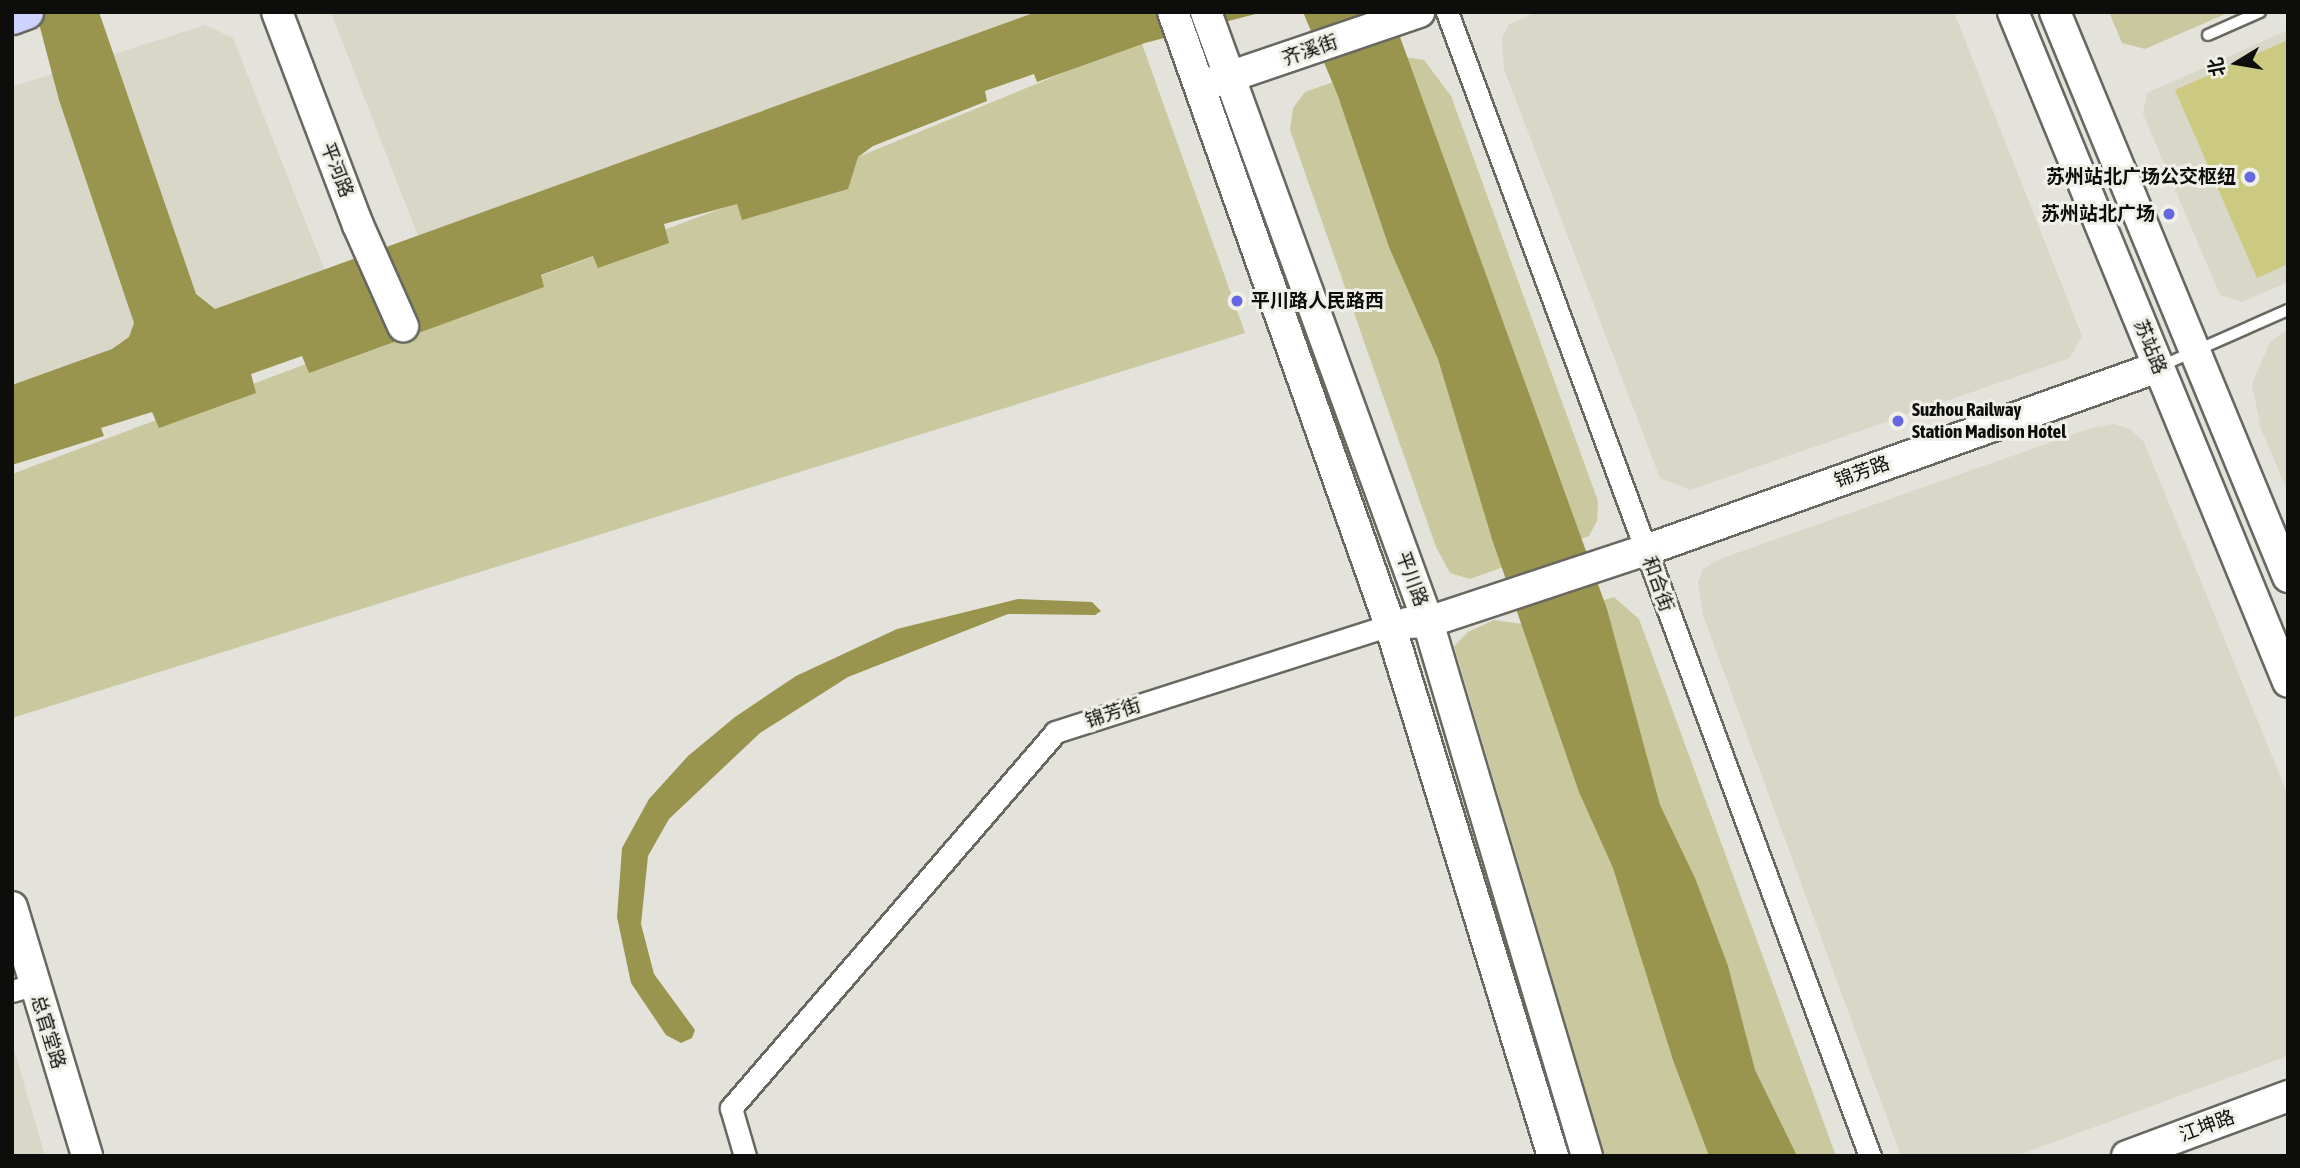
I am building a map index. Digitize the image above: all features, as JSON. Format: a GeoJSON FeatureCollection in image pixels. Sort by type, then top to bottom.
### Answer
{"type":"FeatureCollection","features":[{"type":"Feature","properties":{"kind":"main road"},"geometry":{"type":"LineString","coordinates":[[12,18],[26,12]]}},
{"type":"Feature","properties":{"kind":"street","name":"平河路"},"geometry":{"type":"LineString","coordinates":[[277,12],[358,225],[403,326]]}},
{"type":"Feature","properties":{"kind":"street","name":"平川路"},"geometry":{"type":"LineString","coordinates":[[1173,12],[1390,625],[1553,1156]]}},
{"type":"Feature","properties":{"kind":"street","name":"平川路"},"geometry":{"type":"LineString","coordinates":[[1206,12],[1428,622],[1587,1156]]}},
{"type":"Feature","properties":{"kind":"street","name":"和合街"},"geometry":{"type":"LineString","coordinates":[[1447,12],[1870,1156]]}},
{"type":"Feature","properties":{"kind":"street","name":"苏站路"},"geometry":{"type":"LineString","coordinates":[[2013,12],[2288,682]]}},
{"type":"Feature","properties":{"kind":"street"},"geometry":{"type":"LineString","coordinates":[[2055,12],[2288,577]]}},
{"type":"Feature","properties":{"kind":"street","name":"齐溪街"},"geometry":{"type":"LineString","coordinates":[[1200,86],[1414,14]]}},
{"type":"Feature","properties":{"kind":"street","name":"锦芳路"},"geometry":{"type":"LineString","coordinates":[[1646,550],[2158,367]]}},
{"type":"Feature","properties":{"kind":"street","name":"锦芳街"},"geometry":{"type":"LineString","coordinates":[[745,1156],[731,1108],[1055,732],[1390,625],[1428,622],[1646,550]]}},
{"type":"Feature","properties":{"kind":"street","name":"总官堂路"},"geometry":{"type":"LineString","coordinates":[[12,907],[23,988],[87,1156]]}},
{"type":"Feature","properties":{"kind":"street","name":"江坤路"},"geometry":{"type":"LineString","coordinates":[[2127,1156],[2288,1096]]}},
{"type":"Feature","properties":{"kind":"lane"},"geometry":{"type":"LineString","coordinates":[[2208,35],[2260,12]]}},
{"type":"Feature","properties":{"kind":"lane"},"geometry":{"type":"LineString","coordinates":[[2158,367],[2288,310]]}},
{"type":"Feature","properties":{"kind":"shaded area"},"geometry":{"type":"Polygon","coordinates":[[[36,12],[99,12],[196,294],[215,309],[1036,12],[1263,12],[1145,43],[1037,82],[1034,74],[985,91],[987,101],[873,146],[858,157],[848,189],[742,220],[737,204],[664,224],[669,243],[598,268],[593,256],[541,275],[544,287],[309,373],[302,356],[251,374],[256,393],[159,428],[152,412],[101,428],[104,436],[12,465],[12,385],[112,349],[129,337],[134,323],[59,100],[36,12]]]}},
{"type":"Feature","properties":{"kind":"shaded area"},"geometry":{"type":"Polygon","coordinates":[[[331,12],[1036,12],[418,236],[331,12]]]}},
{"type":"Feature","properties":{"kind":"shaded area"},"geometry":{"type":"Polygon","coordinates":[[[1303,12],[1391,12],[1607,609],[1660,805],[1695,878],[1728,966],[1755,1070],[1797,1156],[1709,1156],[1673,1060],[1613,868],[1579,792],[1492,539],[1438,359],[1389,247],[1338,96],[1303,12]]]}},
{"type":"Feature","properties":{"kind":"shaded area"},"geometry":{"type":"Polygon","coordinates":[[[1537,12],[1954,12],[2082,336],[2070,358],[1690,490],[1660,478],[1504,69],[1502,38],[1509,24],[1537,12]]]}},
{"type":"Feature","properties":{"kind":"shaded area"},"geometry":{"type":"Polygon","coordinates":[[[2109,12],[2230,12],[2145,49],[2122,43],[2109,12]]]}},
{"type":"Feature","properties":{"kind":"shaded area"},"geometry":{"type":"Polygon","coordinates":[[[205,25],[233,38],[325,271],[12,385],[12,87],[205,25]]]}},
{"type":"Feature","properties":{"kind":"shaded area","name":"苏州站北广场公交枢纽"},"geometry":{"type":"Polygon","coordinates":[[[2288,30],[2288,282],[2242,302],[2220,295],[2143,114],[2147,93],[2288,30]]]}},
{"type":"Feature","properties":{"kind":"shaded area"},"geometry":{"type":"Polygon","coordinates":[[[1141,41],[1245,333],[12,718],[12,474],[848,161],[1141,41]]]}},
{"type":"Feature","properties":{"kind":"shaded area"},"geometry":{"type":"Polygon","coordinates":[[[1404,57],[1424,60],[1451,96],[1598,501],[1597,521],[1589,536],[1470,579],[1450,573],[1436,547],[1290,130],[1293,108],[1305,92],[1404,57]]]}},
{"type":"Feature","properties":{"kind":"shaded area"},"geometry":{"type":"Polygon","coordinates":[[[2288,329],[2288,492],[2261,429],[2252,384],[2270,342],[2288,329]]]}},
{"type":"Feature","properties":{"kind":"shaded area"},"geometry":{"type":"Polygon","coordinates":[[[2114,424],[2130,429],[2144,442],[2288,795],[2288,1056],[2016,1156],[1901,1156],[1703,615],[1698,582],[1703,569],[1720,559],[2091,428],[2114,424]]]}},
{"type":"Feature","properties":{"kind":"shaded area"},"geometry":{"type":"Polygon","coordinates":[[[1614,597],[1639,619],[1836,1156],[1605,1156],[1454,646],[1468,632],[1494,620],[1523,624],[1614,597]]]}},
{"type":"Feature","properties":{"kind":"shaded area"},"geometry":{"type":"Polygon","coordinates":[[[1018,599],[1092,602],[1101,611],[1095,615],[1008,614],[848,677],[760,733],[669,819],[648,856],[641,924],[654,974],[695,1030],[692,1038],[681,1043],[666,1035],[631,983],[617,917],[622,848],[649,799],[688,756],[735,717],[796,676],[897,629],[1018,599]]]}},
{"type":"Feature","properties":{"kind":"shaded area"},"geometry":{"type":"Polygon","coordinates":[[[12,1048],[16,1056],[45,1156],[12,1156],[12,1048]]]}},
{"type":"Feature","properties":{"kind":"building","name":"苏州站北广场公交枢纽"},"geometry":{"type":"Polygon","coordinates":[[[2288,40],[2288,264],[2257,278],[2175,90],[2288,40]]]}},
{"type":"Feature","properties":{"kind":"place","name":"苏州站北广场公交枢纽"},"geometry":{"type":"Point","coordinates":[2250,177]}},
{"type":"Feature","properties":{"kind":"place","name":"苏州站北广场"},"geometry":{"type":"Point","coordinates":[2169,214]}},
{"type":"Feature","properties":{"kind":"place","name":"平川路人民路西"},"geometry":{"type":"Point","coordinates":[1237,301]}},
{"type":"Feature","properties":{"kind":"place","name":"Suzhou Railway Station Madison Hotel"},"geometry":{"type":"Point","coordinates":[1898,421]}}]}
